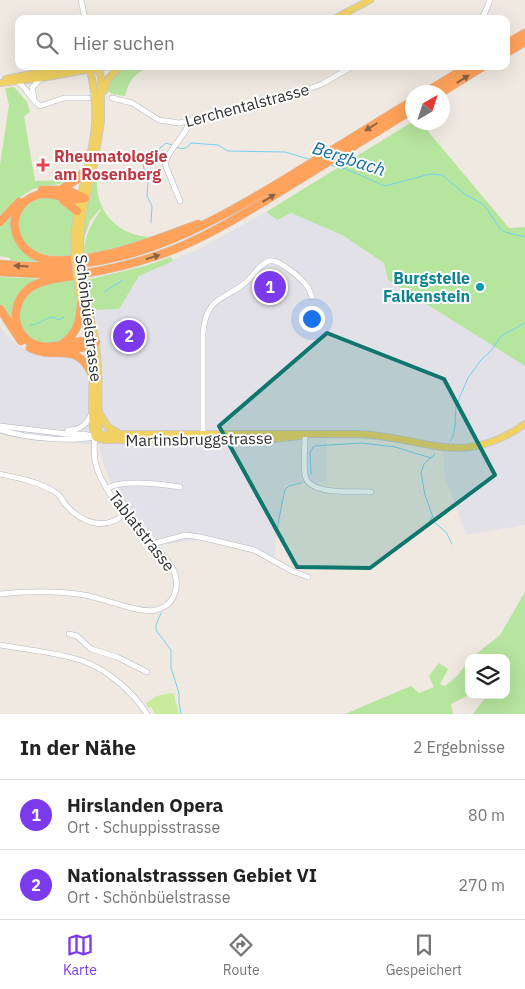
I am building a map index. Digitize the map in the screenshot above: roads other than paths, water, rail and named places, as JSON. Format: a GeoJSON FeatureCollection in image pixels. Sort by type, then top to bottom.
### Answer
{"type":"FeatureCollection","features":[{"type":"Feature","properties":{"kind":"highway"},"geometry":{"type":"LineString","coordinates":[[510,43],[523,38]]}},
{"type":"Feature","properties":{"kind":"highway"},"geometry":{"type":"LineString","coordinates":[[510,49],[523,38]]}},
{"type":"Feature","properties":{"kind":"highway"},"geometry":{"type":"LineString","coordinates":[[438,85],[462,70]]}},
{"type":"Feature","properties":{"kind":"highway"},"geometry":{"type":"LineString","coordinates":[[450,87],[478,70]]}},
{"type":"Feature","properties":{"kind":"highway"},"geometry":{"type":"LineString","coordinates":[[0,264],[54,266],[107,261],[169,242],[234,210],[405,105]]}},
{"type":"Feature","properties":{"kind":"highway"},"geometry":{"type":"LineString","coordinates":[[93,377],[80,358],[59,349],[29,342],[23,336],[18,328],[16,307],[28,290],[42,282],[106,270],[160,255],[187,244],[227,223],[405,114]]}},
{"type":"Feature","properties":{"kind":"highway"},"geometry":{"type":"LineString","coordinates":[[62,189],[76,180],[86,170]]}},
{"type":"Feature","properties":{"kind":"highway"},"geometry":{"type":"LineString","coordinates":[[0,222],[29,194],[47,189],[62,189],[82,198]]}},
{"type":"Feature","properties":{"kind":"highway"},"geometry":{"type":"LineString","coordinates":[[82,198],[47,193],[34,196],[24,202],[16,215],[15,229],[16,237],[25,250],[37,257],[51,260],[86,257],[120,251],[150,242],[234,210]]}},
{"type":"Feature","properties":{"kind":"highway"},"geometry":{"type":"LineString","coordinates":[[47,193],[62,200],[77,211]]}},
{"type":"Feature","properties":{"kind":"highway"},"geometry":{"type":"LineString","coordinates":[[0,272],[41,274],[106,270]]}},
{"type":"Feature","properties":{"kind":"highway"},"geometry":{"type":"LineString","coordinates":[[59,349],[76,330],[81,305]]}},
{"type":"Feature","properties":{"kind":"highway"},"geometry":{"type":"LineString","coordinates":[[0,310],[17,337],[26,345],[40,352],[92,342]]}},
{"type":"Feature","properties":{"kind":"main road"},"geometry":{"type":"LineString","coordinates":[[342,15],[370,0]]}},
{"type":"Feature","properties":{"kind":"main road"},"geometry":{"type":"LineString","coordinates":[[0,82],[19,75],[48,70]]}},
{"type":"Feature","properties":{"kind":"main road"},"geometry":{"type":"LineString","coordinates":[[0,82],[40,78],[79,70]]}},
{"type":"Feature","properties":{"kind":"main road","name":"Schönbüelstrasse"},"geometry":{"type":"LineString","coordinates":[[77,247],[86,170],[95,122],[94,70]]}},
{"type":"Feature","properties":{"kind":"main road","name":"Schönbüelstrasse"},"geometry":{"type":"LineString","coordinates":[[96,70],[101,77],[102,100],[99,138],[77,211],[77,247],[81,287],[98,367],[96,410]]}},
{"type":"Feature","properties":{"kind":"main road"},"geometry":{"type":"LineString","coordinates":[[102,100],[108,79],[116,70]]}},
{"type":"Feature","properties":{"kind":"main road","name":"Schönbüelstrasse"},"geometry":{"type":"LineString","coordinates":[[81,287],[81,305],[92,342],[93,377],[99,428],[95,437]]}},
{"type":"Feature","properties":{"kind":"main road","name":"Martinsbruggstrasse"},"geometry":{"type":"LineString","coordinates":[[96,410],[110,430],[129,434]]}},
{"type":"Feature","properties":{"kind":"main road","name":"Martinsbruggstrasse"},"geometry":{"type":"LineString","coordinates":[[95,437],[105,434],[129,434],[273,439],[297,438],[304,435],[371,435],[430,446],[461,449],[481,446],[499,440],[525,424]]}},
{"type":"Feature","properties":{"kind":"main road","name":"Martinsbruggstrasse"},"geometry":{"type":"LineString","coordinates":[[95,437],[105,440],[204,436]]}},
{"type":"Feature","properties":{"kind":"street"},"geometry":{"type":"LineString","coordinates":[[81,0],[84,15]]}},
{"type":"Feature","properties":{"kind":"street"},"geometry":{"type":"LineString","coordinates":[[484,15],[490,0]]}},
{"type":"Feature","properties":{"kind":"street","name":"Lerchentalstrasse"},"geometry":{"type":"LineString","coordinates":[[112,98],[132,103],[159,120],[179,123],[292,95],[322,84],[346,70]]}},
{"type":"Feature","properties":{"kind":"street"},"geometry":{"type":"LineString","coordinates":[[40,78],[34,85],[32,92],[35,99],[45,104]]}},
{"type":"Feature","properties":{"kind":"street"},"geometry":{"type":"LineString","coordinates":[[17,81],[25,88],[33,101],[40,106],[64,98],[88,98]]}},
{"type":"Feature","properties":{"kind":"street"},"geometry":{"type":"LineString","coordinates":[[180,201],[164,164],[187,128],[189,121]]}},
{"type":"Feature","properties":{"kind":"street"},"geometry":{"type":"LineString","coordinates":[[204,436],[203,332],[205,317],[210,308],[220,298],[244,284],[264,264],[270,261],[282,265],[306,284],[312,297]]}},
{"type":"Feature","properties":{"kind":"street","name":"Martinsbruggstrasse"},"geometry":{"type":"LineString","coordinates":[[50,432],[76,430],[86,423],[96,410]]}},
{"type":"Feature","properties":{"kind":"street","name":"Martinsbruggstrasse"},"geometry":{"type":"LineString","coordinates":[[0,426],[84,434],[95,437]]}},
{"type":"Feature","properties":{"kind":"street","name":"Martinsbruggstrasse"},"geometry":{"type":"LineString","coordinates":[[0,430],[41,437],[82,439],[95,437]]}},
{"type":"Feature","properties":{"kind":"street"},"geometry":{"type":"LineString","coordinates":[[304,435],[305,476],[311,484],[324,490],[370,492]]}},
{"type":"Feature","properties":{"kind":"street","name":"Tablatstrasse"},"geometry":{"type":"LineString","coordinates":[[0,594],[24,592],[64,593],[103,599],[146,611],[162,608],[175,594],[177,579],[172,567],[125,513],[107,488],[96,463],[95,437]]}},
{"type":"Feature","properties":{"kind":"street"},"geometry":{"type":"LineString","coordinates":[[0,474],[32,482],[56,493],[70,508],[90,523],[106,524],[119,519],[125,513]]}},
{"type":"Feature","properties":{"kind":"street"},"geometry":{"type":"LineString","coordinates":[[107,488],[126,484],[156,484],[180,487]]}},
{"type":"Feature","properties":{"kind":"street"},"geometry":{"type":"LineString","coordinates":[[152,544],[186,536],[200,537],[254,550],[292,571],[308,577]]}},
{"type":"Feature","properties":{"kind":"street"},"geometry":{"type":"LineString","coordinates":[[69,634],[77,636],[91,649],[117,657],[147,672]]}},
{"type":"Feature","properties":{"kind":"street"},"geometry":{"type":"LineString","coordinates":[[0,645],[64,656],[88,663],[114,679],[140,704],[147,714]]}},
{"type":"Feature","properties":{"kind":"waterway","name":"Bergbach"},"geometry":{"type":"LineString","coordinates":[[151,223],[152,206],[147,196],[148,181],[144,172],[143,160],[154,156],[166,143],[172,145]]}},
{"type":"Feature","properties":{"kind":"waterway","name":"Bergbach"},"geometry":{"type":"LineString","coordinates":[[176,147],[188,147],[191,143],[218,145],[228,151],[285,152],[312,160]]}},
{"type":"Feature","properties":{"kind":"waterway","name":"Bergbach"},"geometry":{"type":"LineString","coordinates":[[330,165],[346,169],[385,186],[430,174],[442,175],[466,195],[481,203],[500,229],[525,237]]}},
{"type":"Feature","properties":{"kind":"waterway","name":"Bergbach"},"geometry":{"type":"LineString","coordinates":[[104,292],[123,280]]}},
{"type":"Feature","properties":{"kind":"waterway","name":"Bergbach"},"geometry":{"type":"LineString","coordinates":[[30,325],[51,317],[58,320],[64,317]]}},
{"type":"Feature","properties":{"kind":"waterway"},"geometry":{"type":"LineString","coordinates":[[450,441],[455,426],[456,406],[468,378],[501,336],[525,323]]}},
{"type":"Feature","properties":{"kind":"waterway"},"geometry":{"type":"LineString","coordinates":[[311,474],[310,452],[314,446],[362,443],[395,447],[431,458]]}},
{"type":"Feature","properties":{"kind":"waterway"},"geometry":{"type":"LineString","coordinates":[[435,454],[424,464],[421,473],[425,495],[435,523],[446,532],[452,544]]}},
{"type":"Feature","properties":{"kind":"waterway"},"geometry":{"type":"LineString","coordinates":[[284,539],[277,529],[285,489],[301,483]]}},
{"type":"Feature","properties":{"kind":"waterway"},"geometry":{"type":"LineString","coordinates":[[428,525],[432,517]]}},
{"type":"Feature","properties":{"kind":"waterway"},"geometry":{"type":"LineString","coordinates":[[161,613],[156,630],[171,650],[171,668],[179,693],[181,714]]}},
{"type":"Feature","properties":{"kind":"place","name":"Rheumatologie am Rosenberg"},"geometry":{"type":"Point","coordinates":[43,165]}},
{"type":"Feature","properties":{"kind":"place","name":"Hirslanden Opera"},"geometry":{"type":"Point","coordinates":[270,287]}},
{"type":"Feature","properties":{"kind":"place","name":"Burgstelle Falkenstein"},"geometry":{"type":"Point","coordinates":[480,287]}},
{"type":"Feature","properties":{"kind":"place","name":"Nationalstrasssen Gebiet VI"},"geometry":{"type":"Point","coordinates":[129,336]}}]}
